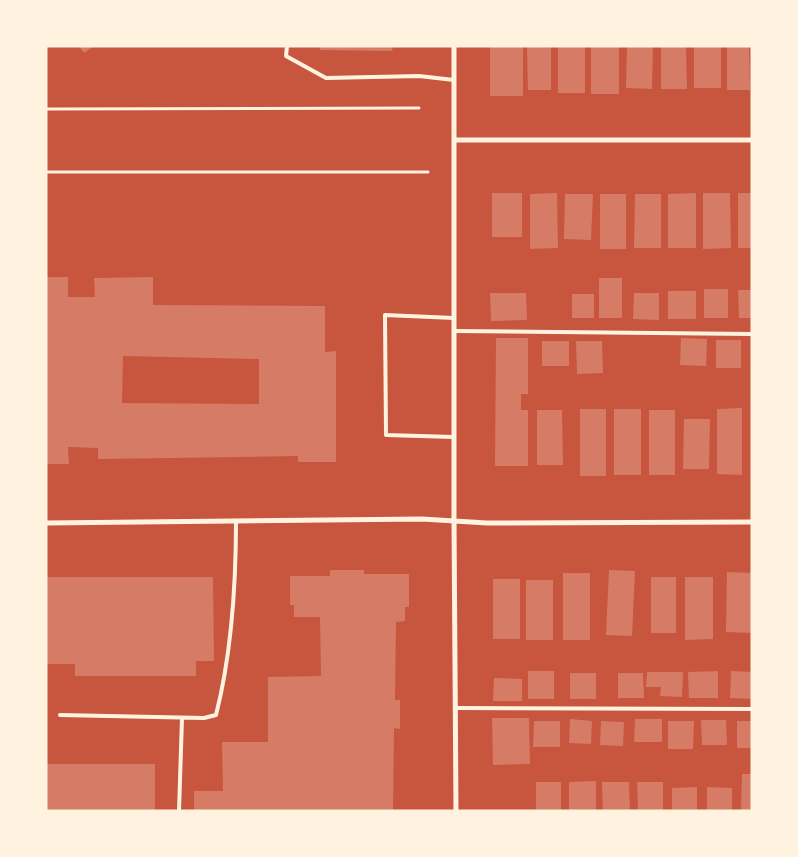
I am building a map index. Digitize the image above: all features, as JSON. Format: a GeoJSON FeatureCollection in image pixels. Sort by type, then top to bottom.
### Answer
{"type":"FeatureCollection","features":[{"type":"Feature","properties":{"kind":"street"},"geometry":{"type":"LineString","coordinates":[[454,46],[456,811]]}},
{"type":"Feature","properties":{"kind":"street"},"geometry":{"type":"LineString","coordinates":[[454,140],[752,140]]}},
{"type":"Feature","properties":{"kind":"street"},"geometry":{"type":"LineString","coordinates":[[46,523],[454,520],[487,523],[752,522]]}},
{"type":"Feature","properties":{"kind":"lane"},"geometry":{"type":"LineString","coordinates":[[287,46],[286,56],[326,78],[419,76],[454,80]]}},
{"type":"Feature","properties":{"kind":"lane"},"geometry":{"type":"LineString","coordinates":[[454,318],[385,315],[386,435],[454,437]]}},
{"type":"Feature","properties":{"kind":"lane"},"geometry":{"type":"LineString","coordinates":[[454,331],[752,334]]}},
{"type":"Feature","properties":{"kind":"lane"},"geometry":{"type":"LineString","coordinates":[[60,715],[204,718],[216,714],[224,684],[235,580],[236,521]]}},
{"type":"Feature","properties":{"kind":"lane"},"geometry":{"type":"LineString","coordinates":[[456,708],[752,709]]}},
{"type":"Feature","properties":{"kind":"lane"},"geometry":{"type":"LineString","coordinates":[[179,811],[182,718]]}},
{"type":"Feature","properties":{"kind":"path"},"geometry":{"type":"LineString","coordinates":[[46,109],[419,108]]}},
{"type":"Feature","properties":{"kind":"path"},"geometry":{"type":"LineString","coordinates":[[46,172],[428,172]]}},
{"type":"Feature","properties":{"kind":"building"},"geometry":{"type":"Polygon","coordinates":[[[79,46],[94,46],[84,53],[79,46]]]}},
{"type":"Feature","properties":{"kind":"building"},"geometry":{"type":"Polygon","coordinates":[[[320,46],[393,46],[392,51],[320,50],[320,46]]]}},
{"type":"Feature","properties":{"kind":"building"},"geometry":{"type":"Polygon","coordinates":[[[490,46],[523,46],[523,96],[490,96],[490,46]]]}},
{"type":"Feature","properties":{"kind":"building"},"geometry":{"type":"Polygon","coordinates":[[[527,46],[551,46],[551,90],[528,90],[527,46]]]}},
{"type":"Feature","properties":{"kind":"building"},"geometry":{"type":"Polygon","coordinates":[[[558,46],[585,46],[585,93],[558,93],[558,46]]]}},
{"type":"Feature","properties":{"kind":"building"},"geometry":{"type":"Polygon","coordinates":[[[591,46],[619,46],[619,94],[591,94],[591,46]]]}},
{"type":"Feature","properties":{"kind":"building"},"geometry":{"type":"Polygon","coordinates":[[[627,46],[653,46],[652,89],[626,88],[627,46]]]}},
{"type":"Feature","properties":{"kind":"building"},"geometry":{"type":"Polygon","coordinates":[[[661,46],[686,46],[687,89],[661,89],[661,46]]]}},
{"type":"Feature","properties":{"kind":"building"},"geometry":{"type":"Polygon","coordinates":[[[694,46],[721,46],[721,88],[694,88],[694,46]]]}},
{"type":"Feature","properties":{"kind":"building"},"geometry":{"type":"Polygon","coordinates":[[[727,46],[749,46],[750,90],[727,90],[727,46]]]}},
{"type":"Feature","properties":{"kind":"building"},"geometry":{"type":"Polygon","coordinates":[[[492,193],[522,193],[522,237],[492,237],[492,193]]]}},
{"type":"Feature","properties":{"kind":"building"},"geometry":{"type":"Polygon","coordinates":[[[557,193],[558,248],[530,249],[530,194],[557,193]]]}},
{"type":"Feature","properties":{"kind":"building"},"geometry":{"type":"Polygon","coordinates":[[[696,193],[696,248],[668,248],[668,194],[696,193]]]}},
{"type":"Feature","properties":{"kind":"building"},"geometry":{"type":"Polygon","coordinates":[[[703,193],[730,193],[731,248],[703,249],[703,193]]]}},
{"type":"Feature","properties":{"kind":"building"},"geometry":{"type":"Polygon","coordinates":[[[738,193],[752,193],[752,248],[738,248],[738,193]]]}},
{"type":"Feature","properties":{"kind":"building"},"geometry":{"type":"Polygon","coordinates":[[[565,194],[593,194],[591,240],[564,239],[565,194]]]}},
{"type":"Feature","properties":{"kind":"building"},"geometry":{"type":"Polygon","coordinates":[[[600,194],[626,194],[626,249],[600,249],[600,194]]]}},
{"type":"Feature","properties":{"kind":"building"},"geometry":{"type":"Polygon","coordinates":[[[635,194],[661,194],[661,248],[634,248],[635,194]]]}},
{"type":"Feature","properties":{"kind":"building"},"geometry":{"type":"Polygon","coordinates":[[[46,277],[68,277],[68,297],[95,297],[94,278],[153,277],[153,305],[325,306],[325,352],[336,351],[336,462],[298,462],[298,456],[98,459],[98,448],[68,447],[69,464],[46,464],[46,277]],[[123,356],[122,403],[259,404],[259,359],[123,356]]]}},
{"type":"Feature","properties":{"kind":"building"},"geometry":{"type":"Polygon","coordinates":[[[599,278],[622,278],[622,318],[599,318],[599,278]]]}},
{"type":"Feature","properties":{"kind":"building"},"geometry":{"type":"Polygon","coordinates":[[[704,289],[728,289],[728,318],[704,318],[704,289]]]}},
{"type":"Feature","properties":{"kind":"building"},"geometry":{"type":"Polygon","coordinates":[[[738,290],[752,290],[752,318],[739,318],[738,290]]]}},
{"type":"Feature","properties":{"kind":"building"},"geometry":{"type":"Polygon","coordinates":[[[668,291],[696,291],[696,319],[668,319],[668,291]]]}},
{"type":"Feature","properties":{"kind":"building"},"geometry":{"type":"Polygon","coordinates":[[[490,293],[526,293],[527,320],[491,321],[490,293]]]}},
{"type":"Feature","properties":{"kind":"building"},"geometry":{"type":"Polygon","coordinates":[[[634,293],[659,293],[659,320],[633,319],[634,293]]]}},
{"type":"Feature","properties":{"kind":"building"},"geometry":{"type":"Polygon","coordinates":[[[572,294],[594,294],[594,318],[572,318],[572,294]]]}},
{"type":"Feature","properties":{"kind":"building"},"geometry":{"type":"Polygon","coordinates":[[[496,338],[528,338],[528,394],[521,394],[521,410],[528,410],[528,466],[495,466],[496,338]]]}},
{"type":"Feature","properties":{"kind":"building"},"geometry":{"type":"Polygon","coordinates":[[[681,338],[707,339],[706,366],[680,365],[681,338]]]}},
{"type":"Feature","properties":{"kind":"building"},"geometry":{"type":"Polygon","coordinates":[[[716,340],[741,340],[741,368],[716,368],[716,340]]]}},
{"type":"Feature","properties":{"kind":"building"},"geometry":{"type":"Polygon","coordinates":[[[542,341],[569,341],[569,366],[542,366],[542,341]]]}},
{"type":"Feature","properties":{"kind":"building"},"geometry":{"type":"Polygon","coordinates":[[[576,341],[602,341],[603,373],[577,374],[576,341]]]}},
{"type":"Feature","properties":{"kind":"building"},"geometry":{"type":"Polygon","coordinates":[[[742,408],[742,475],[717,474],[717,409],[742,408]]]}},
{"type":"Feature","properties":{"kind":"building"},"geometry":{"type":"Polygon","coordinates":[[[580,409],[606,409],[606,476],[580,476],[580,409]]]}},
{"type":"Feature","properties":{"kind":"building"},"geometry":{"type":"Polygon","coordinates":[[[614,409],[641,409],[641,475],[614,475],[614,409]]]}},
{"type":"Feature","properties":{"kind":"building"},"geometry":{"type":"Polygon","coordinates":[[[537,410],[562,410],[563,465],[537,465],[537,410]]]}},
{"type":"Feature","properties":{"kind":"building"},"geometry":{"type":"Polygon","coordinates":[[[649,410],[675,410],[675,475],[649,475],[649,410]]]}},
{"type":"Feature","properties":{"kind":"building"},"geometry":{"type":"Polygon","coordinates":[[[684,419],[710,419],[709,469],[683,469],[684,419]]]}},
{"type":"Feature","properties":{"kind":"building"},"geometry":{"type":"Polygon","coordinates":[[[330,570],[364,570],[364,574],[409,574],[409,607],[405,607],[405,621],[396,622],[395,700],[400,700],[400,729],[394,728],[393,811],[194,811],[194,791],[223,791],[222,742],[268,742],[268,677],[321,676],[320,617],[294,617],[294,605],[290,605],[290,576],[330,576],[330,570]]]}},
{"type":"Feature","properties":{"kind":"building"},"geometry":{"type":"Polygon","coordinates":[[[609,570],[635,571],[632,636],[606,635],[609,570]]]}},
{"type":"Feature","properties":{"kind":"building"},"geometry":{"type":"Polygon","coordinates":[[[727,572],[752,573],[752,633],[726,632],[727,572]]]}},
{"type":"Feature","properties":{"kind":"building"},"geometry":{"type":"Polygon","coordinates":[[[563,573],[590,573],[590,640],[563,640],[563,573]]]}},
{"type":"Feature","properties":{"kind":"building"},"geometry":{"type":"Polygon","coordinates":[[[46,577],[213,577],[214,661],[196,661],[196,676],[75,676],[75,664],[46,664],[46,577]]]}},
{"type":"Feature","properties":{"kind":"building"},"geometry":{"type":"Polygon","coordinates":[[[651,577],[676,577],[676,633],[651,633],[651,577]]]}},
{"type":"Feature","properties":{"kind":"building"},"geometry":{"type":"Polygon","coordinates":[[[685,577],[713,577],[713,639],[685,640],[685,577]]]}},
{"type":"Feature","properties":{"kind":"building"},"geometry":{"type":"Polygon","coordinates":[[[493,579],[520,579],[520,639],[493,639],[493,579]]]}},
{"type":"Feature","properties":{"kind":"building"},"geometry":{"type":"Polygon","coordinates":[[[526,580],[553,580],[553,640],[526,640],[526,580]]]}},
{"type":"Feature","properties":{"kind":"building"},"geometry":{"type":"Polygon","coordinates":[[[528,671],[554,671],[554,699],[528,699],[528,671]]]}},
{"type":"Feature","properties":{"kind":"building"},"geometry":{"type":"Polygon","coordinates":[[[718,671],[718,698],[689,698],[688,672],[718,671]]]}},
{"type":"Feature","properties":{"kind":"building"},"geometry":{"type":"Polygon","coordinates":[[[731,671],[752,672],[752,699],[730,698],[731,671]]]}},
{"type":"Feature","properties":{"kind":"building"},"geometry":{"type":"Polygon","coordinates":[[[647,672],[683,672],[682,697],[660,696],[661,687],[646,687],[647,672]]]}},
{"type":"Feature","properties":{"kind":"building"},"geometry":{"type":"Polygon","coordinates":[[[570,673],[596,673],[596,699],[570,699],[570,673]]]}},
{"type":"Feature","properties":{"kind":"building"},"geometry":{"type":"Polygon","coordinates":[[[618,673],[643,673],[644,698],[618,698],[618,673]]]}},
{"type":"Feature","properties":{"kind":"building"},"geometry":{"type":"Polygon","coordinates":[[[494,678],[522,679],[522,701],[493,701],[494,678]]]}},
{"type":"Feature","properties":{"kind":"building"},"geometry":{"type":"Polygon","coordinates":[[[492,718],[529,718],[530,764],[493,765],[492,718]]]}},
{"type":"Feature","properties":{"kind":"building"},"geometry":{"type":"Polygon","coordinates":[[[570,719],[592,721],[591,744],[569,743],[570,719]]]}},
{"type":"Feature","properties":{"kind":"building"},"geometry":{"type":"Polygon","coordinates":[[[635,719],[662,719],[662,742],[634,742],[635,719]]]}},
{"type":"Feature","properties":{"kind":"building"},"geometry":{"type":"Polygon","coordinates":[[[701,720],[726,720],[727,745],[702,745],[701,720]]]}},
{"type":"Feature","properties":{"kind":"building"},"geometry":{"type":"Polygon","coordinates":[[[534,721],[560,721],[560,747],[533,747],[534,721]]]}},
{"type":"Feature","properties":{"kind":"building"},"geometry":{"type":"Polygon","coordinates":[[[601,721],[624,722],[623,746],[600,745],[601,721]]]}},
{"type":"Feature","properties":{"kind":"building"},"geometry":{"type":"Polygon","coordinates":[[[668,721],[694,721],[693,749],[668,749],[668,721]]]}},
{"type":"Feature","properties":{"kind":"building"},"geometry":{"type":"Polygon","coordinates":[[[737,721],[752,721],[752,748],[737,748],[737,721]]]}},
{"type":"Feature","properties":{"kind":"building"},"geometry":{"type":"Polygon","coordinates":[[[46,764],[155,764],[155,811],[46,811],[46,764]]]}},
{"type":"Feature","properties":{"kind":"building"},"geometry":{"type":"Polygon","coordinates":[[[742,774],[752,774],[752,811],[741,811],[742,774]]]}},
{"type":"Feature","properties":{"kind":"building"},"geometry":{"type":"Polygon","coordinates":[[[596,781],[596,811],[569,811],[569,782],[596,781]]]}},
{"type":"Feature","properties":{"kind":"building"},"geometry":{"type":"Polygon","coordinates":[[[536,782],[561,782],[561,811],[536,811],[536,782]]]}},
{"type":"Feature","properties":{"kind":"building"},"geometry":{"type":"Polygon","coordinates":[[[602,782],[629,782],[630,811],[603,811],[602,782]]]}},
{"type":"Feature","properties":{"kind":"building"},"geometry":{"type":"Polygon","coordinates":[[[637,782],[663,782],[663,811],[638,811],[637,782]]]}},
{"type":"Feature","properties":{"kind":"building"},"geometry":{"type":"Polygon","coordinates":[[[697,787],[697,811],[672,811],[672,788],[697,787]]]}},
{"type":"Feature","properties":{"kind":"building"},"geometry":{"type":"Polygon","coordinates":[[[707,787],[732,788],[732,811],[707,811],[707,787]]]}}]}
